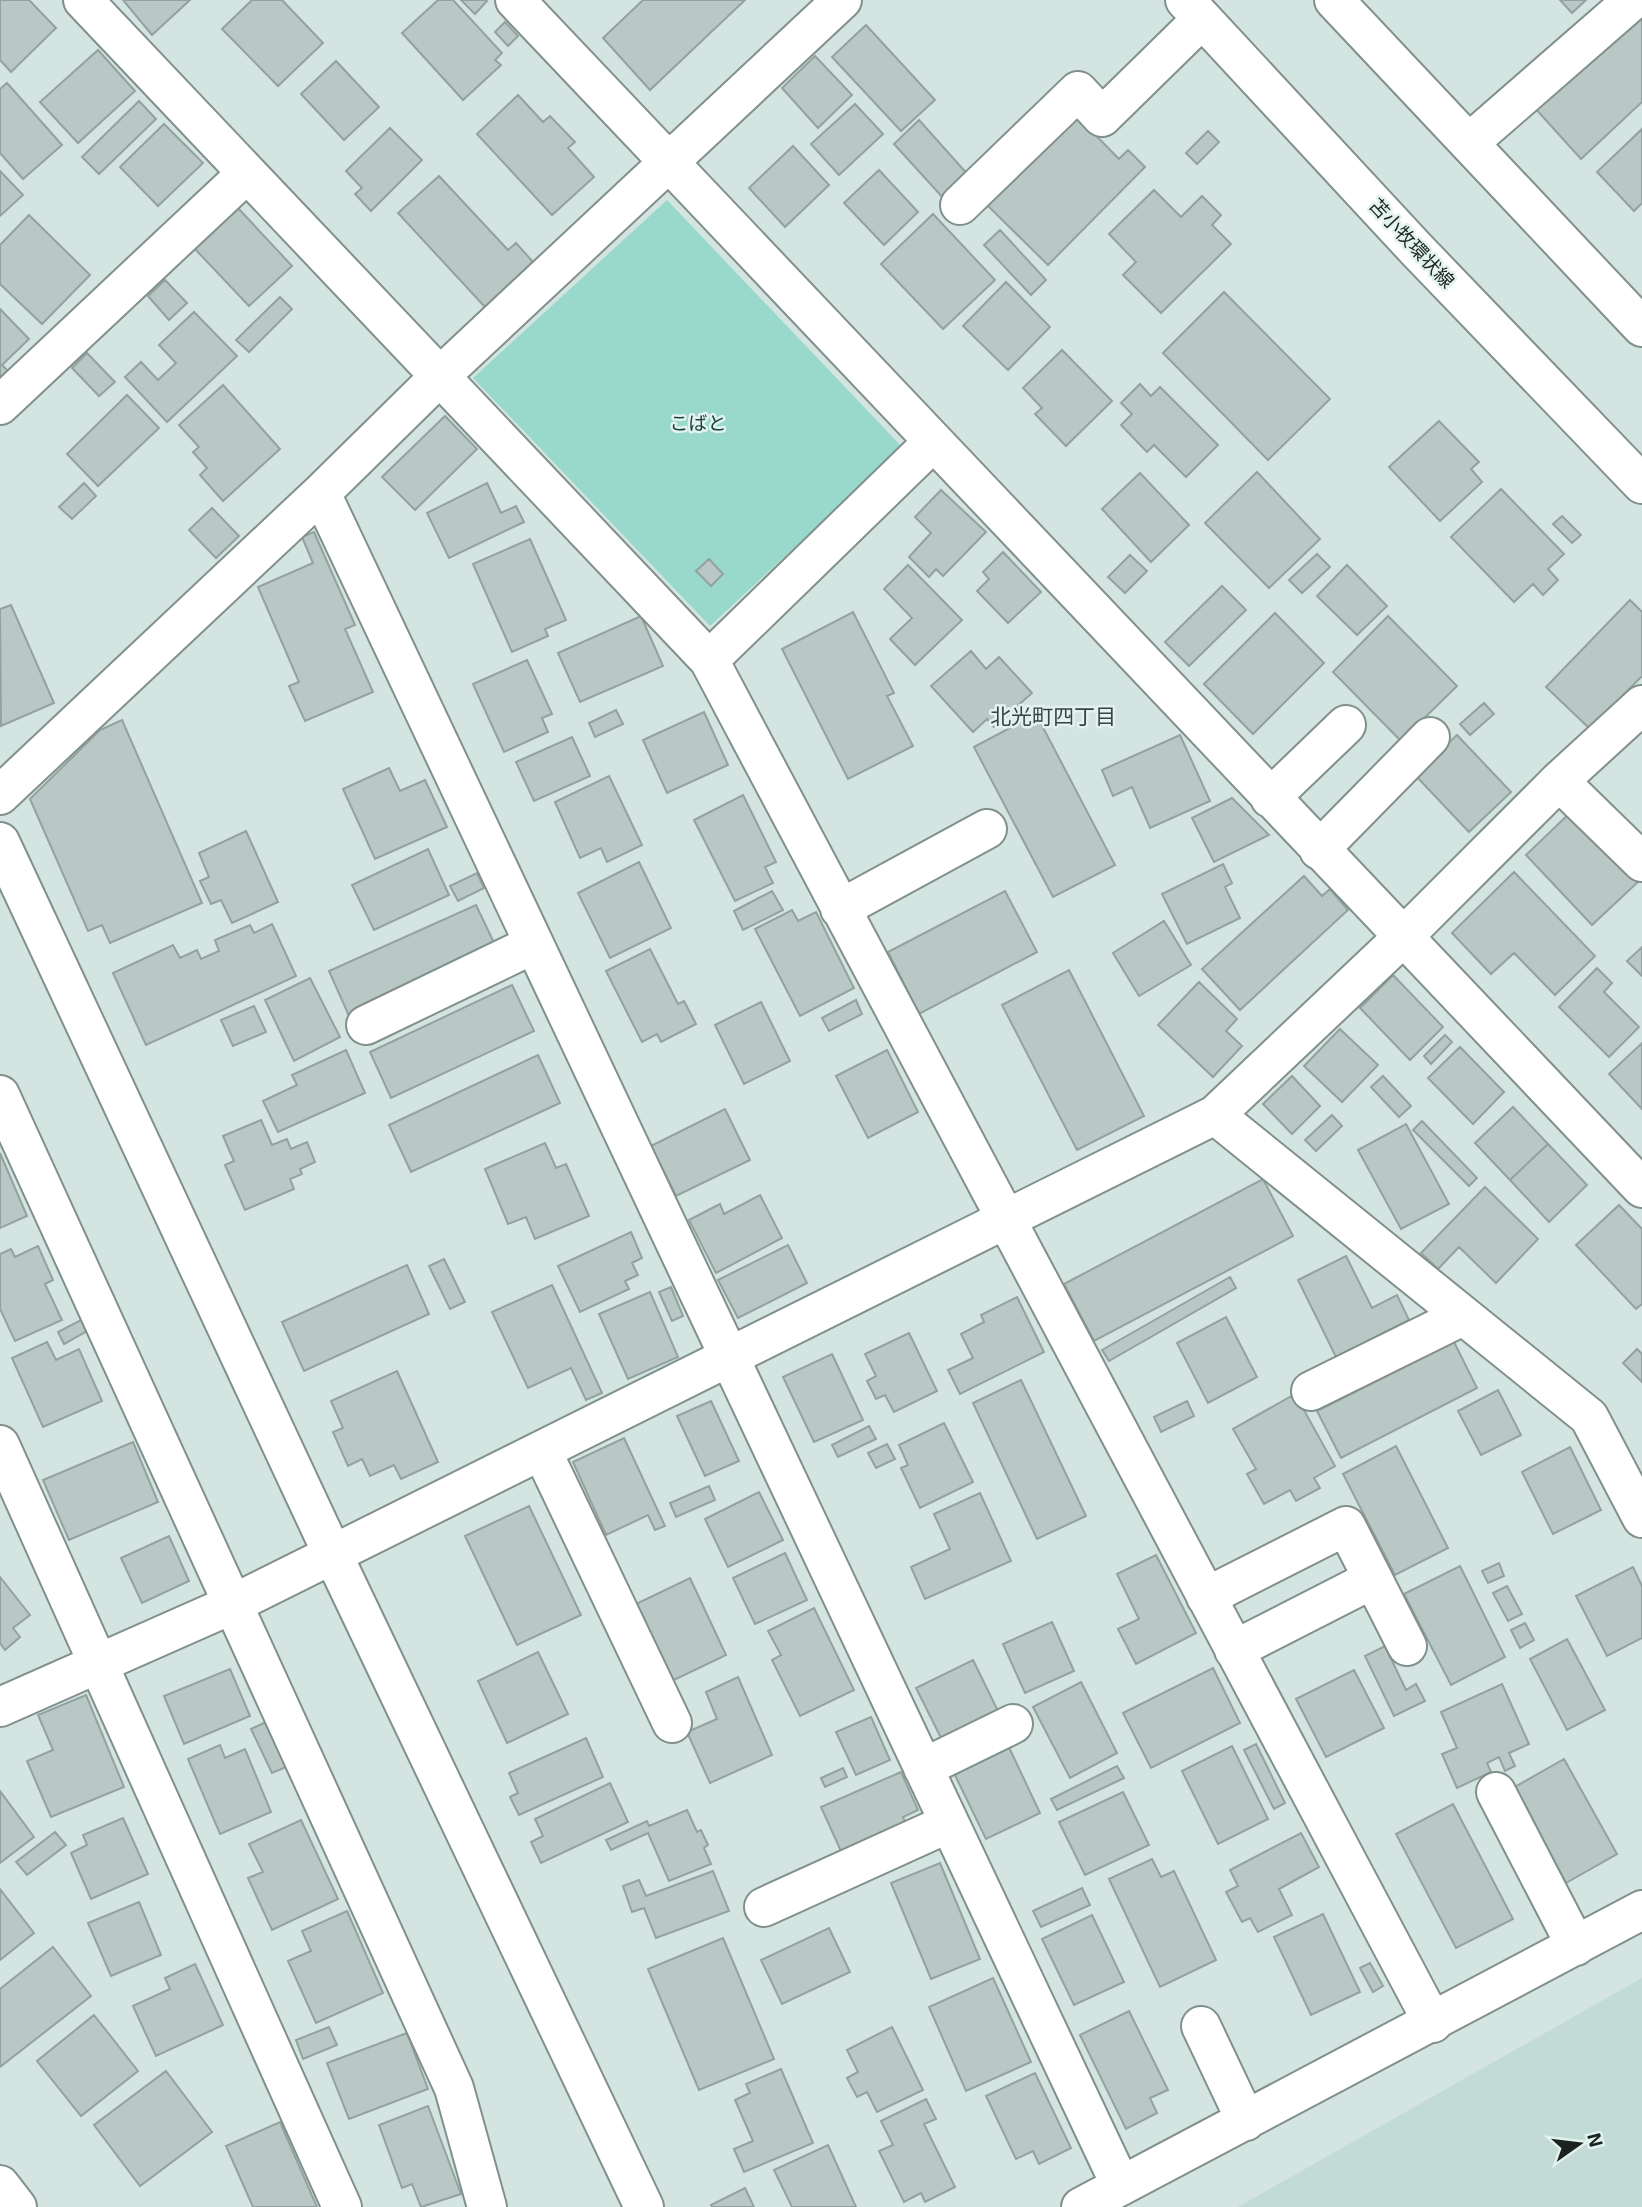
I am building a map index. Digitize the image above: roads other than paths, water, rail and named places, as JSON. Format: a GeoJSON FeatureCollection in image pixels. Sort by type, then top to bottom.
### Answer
{"type":"FeatureCollection","features":[{"type":"Feature","properties":{"kind":"street"},"geometry":{"type":"LineString","coordinates":[[83,0],[438,378],[709,660],[1433,2023]]}},
{"type":"Feature","properties":{"kind":"street"},"geometry":{"type":"LineString","coordinates":[[515,0],[668,165],[1642,1188]]}},
{"type":"Feature","properties":{"kind":"street"},"geometry":{"type":"LineString","coordinates":[[0,795],[321,493],[438,378],[842,0]]}},
{"type":"Feature","properties":{"kind":"street"},"geometry":{"type":"LineString","coordinates":[[1334,0],[1642,327]]}},
{"type":"Feature","properties":{"kind":"street"},"geometry":{"type":"LineString","coordinates":[[1470,142],[1633,0]]}},
{"type":"Feature","properties":{"kind":"street"},"geometry":{"type":"LineString","coordinates":[[960,205],[1078,91],[1102,117],[1194,10]]}},
{"type":"Feature","properties":{"kind":"street","name":"苫小牧環状線"},"geometry":{"type":"LineString","coordinates":[[1194,10],[1416,248],[1642,484]]}},
{"type":"Feature","properties":{"kind":"street"},"geometry":{"type":"LineString","coordinates":[[0,405],[246,174]]}},
{"type":"Feature","properties":{"kind":"street"},"geometry":{"type":"LineString","coordinates":[[709,660],[932,443]]}},
{"type":"Feature","properties":{"kind":"street"},"geometry":{"type":"LineString","coordinates":[[321,493],[1121,2186]]}},
{"type":"Feature","properties":{"kind":"street"},"geometry":{"type":"LineString","coordinates":[[0,1707],[98,1661],[233,1604],[1215,1115],[1402,938],[1559,781],[1642,705]]}},
{"type":"Feature","properties":{"kind":"street"},"geometry":{"type":"LineString","coordinates":[[1270,798],[1346,725]]}},
{"type":"Feature","properties":{"kind":"street"},"geometry":{"type":"LineString","coordinates":[[1319,850],[1430,737]]}},
{"type":"Feature","properties":{"kind":"street"},"geometry":{"type":"LineString","coordinates":[[1559,781],[1642,862]]}},
{"type":"Feature","properties":{"kind":"street"},"geometry":{"type":"LineString","coordinates":[[840,909],[987,829]]}},
{"type":"Feature","properties":{"kind":"street"},"geometry":{"type":"LineString","coordinates":[[0,842],[332,1555],[643,2207]]}},
{"type":"Feature","properties":{"kind":"street"},"geometry":{"type":"LineString","coordinates":[[366,1024],[534,944]]}},
{"type":"Feature","properties":{"kind":"street"},"geometry":{"type":"LineString","coordinates":[[0,1095],[454,2088],[487,2207]]}},
{"type":"Feature","properties":{"kind":"street"},"geometry":{"type":"LineString","coordinates":[[1215,1115],[1589,1417],[1642,1518]]}},
{"type":"Feature","properties":{"kind":"street"},"geometry":{"type":"LineString","coordinates":[[1311,1391],[1463,1315]]}},
{"type":"Feature","properties":{"kind":"street"},"geometry":{"type":"LineString","coordinates":[[0,1445],[342,2207]]}},
{"type":"Feature","properties":{"kind":"street"},"geometry":{"type":"LineString","coordinates":[[542,1451],[672,1723]]}},
{"type":"Feature","properties":{"kind":"street"},"geometry":{"type":"LineString","coordinates":[[1206,1597],[1346,1526],[1407,1646]]}},
{"type":"Feature","properties":{"kind":"street"},"geometry":{"type":"LineString","coordinates":[[1234,1650],[1373,1579]]}},
{"type":"Feature","properties":{"kind":"street"},"geometry":{"type":"LineString","coordinates":[[923,1768],[1013,1724]]}},
{"type":"Feature","properties":{"kind":"street"},"geometry":{"type":"LineString","coordinates":[[1496,1792],[1576,1946]]}},
{"type":"Feature","properties":{"kind":"street"},"geometry":{"type":"LineString","coordinates":[[764,1908],[949,1823]]}},
{"type":"Feature","properties":{"kind":"street"},"geometry":{"type":"LineString","coordinates":[[1081,2207],[1642,1910]]}},
{"type":"Feature","properties":{"kind":"street"},"geometry":{"type":"LineString","coordinates":[[1201,2026],[1246,2121]]}},
{"type":"Feature","properties":{"kind":"street"},"geometry":{"type":"LineString","coordinates":[[0,2185],[17,2207]]}},
{"type":"Feature","properties":{"kind":"district","name":"北光町四丁目"},"geometry":{"type":"Point","coordinates":[1053,717]}},
{"type":"Feature","properties":{"kind":"park label","name":"こばと"},"geometry":{"type":"Point","coordinates":[698,423]}}]}
